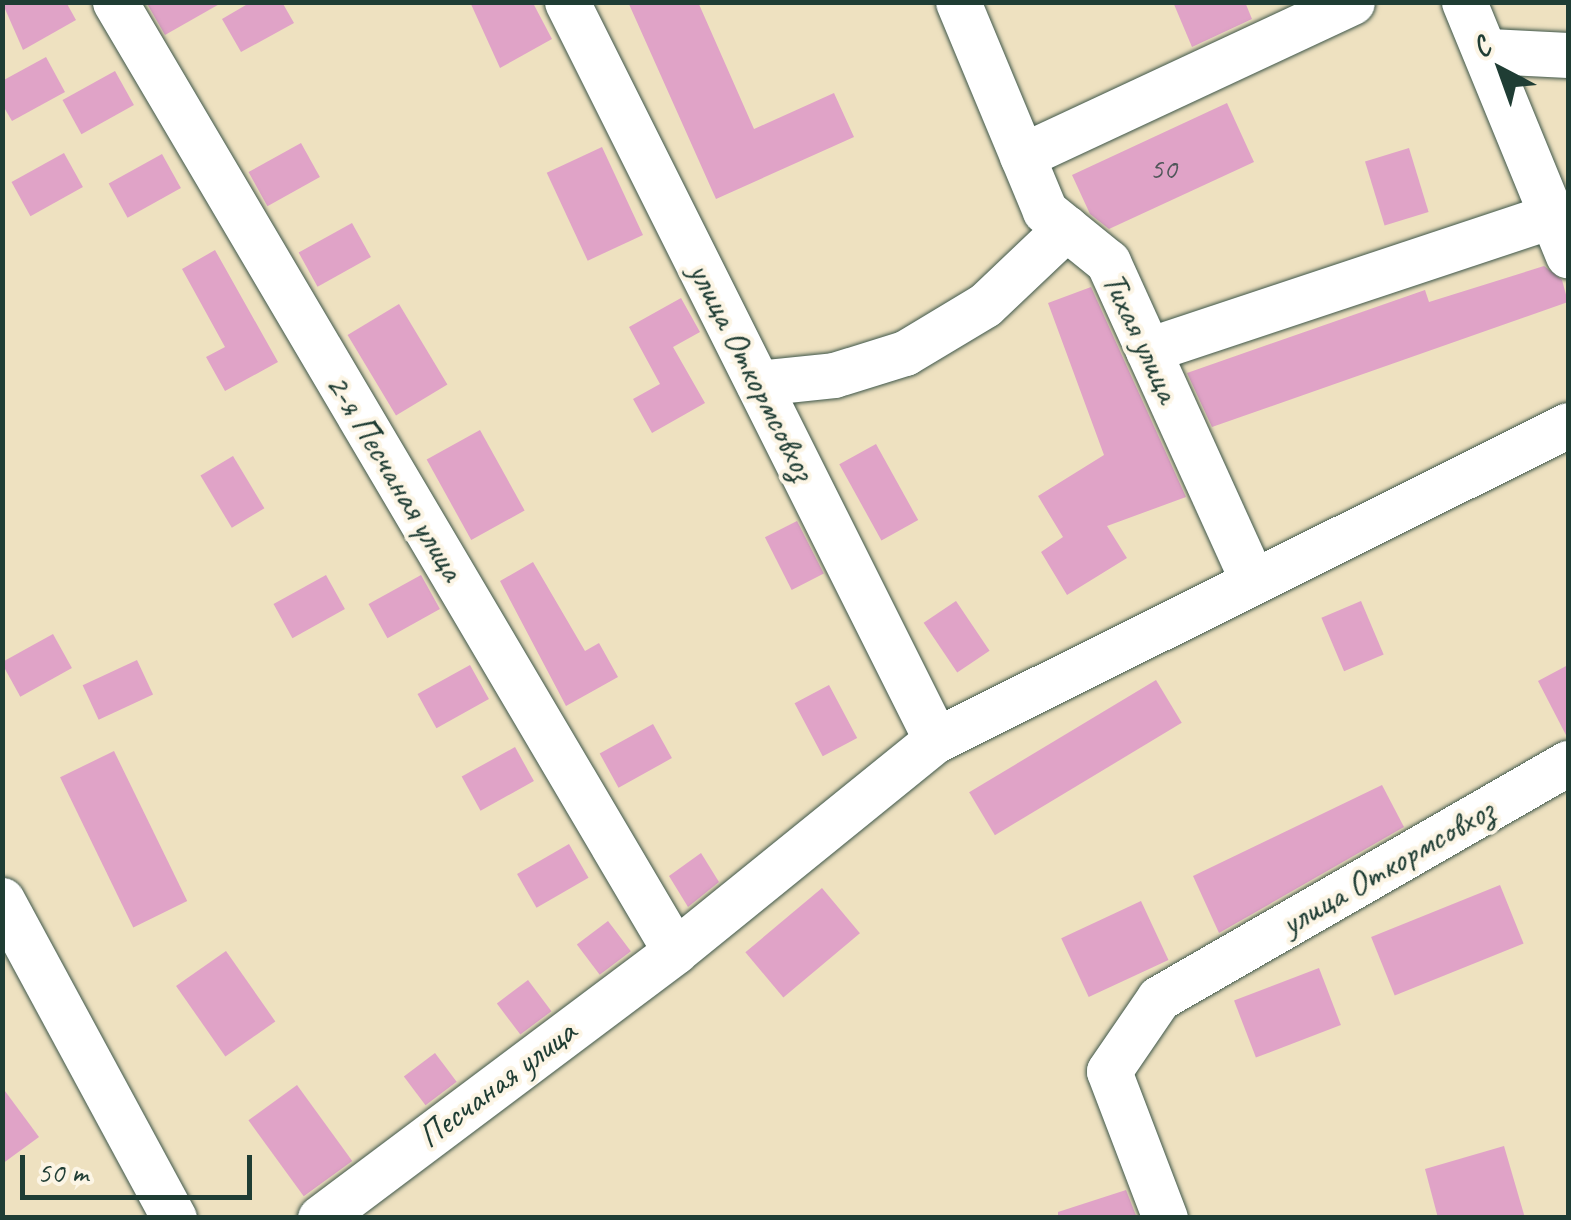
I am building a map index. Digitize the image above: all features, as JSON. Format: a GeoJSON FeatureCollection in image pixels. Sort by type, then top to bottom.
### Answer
{"type":"FeatureCollection","features":[{"type":"Feature","properties":{"kind":"street","name":"2-я Песчаная улица"},"geometry":{"type":"LineString","coordinates":[[114,2],[674,952]]}},
{"type":"Feature","properties":{"kind":"street","name":"улица Откормсовхоз"},"geometry":{"type":"LineString","coordinates":[[567,2],[936,740]]}},
{"type":"Feature","properties":{"kind":"street","name":"Тихая улица"},"geometry":{"type":"LineString","coordinates":[[958,2],[1045,211],[1108,262],[1252,582]]}},
{"type":"Feature","properties":{"kind":"street"},"geometry":{"type":"LineString","coordinates":[[1022,156],[1352,2]]}},
{"type":"Feature","properties":{"kind":"street"},"geometry":{"type":"LineString","coordinates":[[1148,350],[1561,235],[1489,51],[1464,2]]}},
{"type":"Feature","properties":{"kind":"street"},"geometry":{"type":"LineString","coordinates":[[1489,51],[1568,55]]}},
{"type":"Feature","properties":{"kind":"street"},"geometry":{"type":"LineString","coordinates":[[758,384],[834,375],[905,354],[986,305],[1066,228]]}},
{"type":"Feature","properties":{"kind":"street"},"geometry":{"type":"LineString","coordinates":[[674,952],[936,740],[1567,430]]}},
{"type":"Feature","properties":{"kind":"street","name":"улица Откормсовхоз"},"geometry":{"type":"LineString","coordinates":[[1166,1218],[1110,1070],[1159,998],[1568,764]]}},
{"type":"Feature","properties":{"kind":"street"},"geometry":{"type":"LineString","coordinates":[[2,900],[174,1218]]}},
{"type":"Feature","properties":{"kind":"street","name":"Песчаная улица"},"geometry":{"type":"LineString","coordinates":[[320,1218],[674,952]]}},
{"type":"Feature","properties":{"kind":"building"},"geometry":{"type":"Polygon","coordinates":[[[2,2],[66,2],[76,20],[23,50],[2,2]]]}},
{"type":"Feature","properties":{"kind":"building"},"geometry":{"type":"Polygon","coordinates":[[[146,2],[223,2],[165,35],[146,2]]]}},
{"type":"Feature","properties":{"kind":"building"},"geometry":{"type":"Polygon","coordinates":[[[251,2],[282,2],[294,23],[241,52],[222,19],[251,2]]]}},
{"type":"Feature","properties":{"kind":"building"},"geometry":{"type":"Polygon","coordinates":[[[470,2],[533,3],[552,39],[500,68],[470,2]]]}},
{"type":"Feature","properties":{"kind":"building"},"geometry":{"type":"Polygon","coordinates":[[[628,2],[698,2],[754,129],[834,93],[854,137],[716,199],[628,2]]]}},
{"type":"Feature","properties":{"kind":"building"},"geometry":{"type":"Polygon","coordinates":[[[1173,2],[1245,2],[1252,19],[1192,47],[1173,2]]]}},
{"type":"Feature","properties":{"kind":"building"},"geometry":{"type":"Polygon","coordinates":[[[46,57],[65,92],[12,121],[2,104],[2,81],[46,57]]]}},
{"type":"Feature","properties":{"kind":"building"},"geometry":{"type":"Polygon","coordinates":[[[115,71],[134,105],[81,134],[63,100],[115,71]]]}},
{"type":"Feature","properties":{"kind":"building"},"geometry":{"type":"Polygon","coordinates":[[[1227,103],[1254,162],[1109,229],[1090,214],[1072,175],[1227,103]]]}},
{"type":"Feature","properties":{"kind":"building"},"geometry":{"type":"Polygon","coordinates":[[[301,143],[320,177],[267,206],[249,172],[301,143]]]}},
{"type":"Feature","properties":{"kind":"building"},"geometry":{"type":"Polygon","coordinates":[[[602,147],[643,235],[588,261],[547,173],[602,147]]]}},
{"type":"Feature","properties":{"kind":"building"},"geometry":{"type":"Polygon","coordinates":[[[1409,148],[1429,212],[1385,226],[1365,161],[1409,148]]]}},
{"type":"Feature","properties":{"kind":"building"},"geometry":{"type":"Polygon","coordinates":[[[64,153],[83,187],[30,216],[12,182],[64,153]]]}},
{"type":"Feature","properties":{"kind":"building"},"geometry":{"type":"Polygon","coordinates":[[[162,154],[181,188],[128,218],[109,184],[162,154]]]}},
{"type":"Feature","properties":{"kind":"building"},"geometry":{"type":"Polygon","coordinates":[[[352,223],[371,257],[318,287],[299,253],[352,223]]]}},
{"type":"Feature","properties":{"kind":"building"},"geometry":{"type":"Polygon","coordinates":[[[215,250],[278,362],[225,391],[206,357],[225,347],[182,269],[215,250]]]}},
{"type":"Feature","properties":{"kind":"building"},"geometry":{"type":"Polygon","coordinates":[[[1544,266],[1562,280],[1568,302],[1212,427],[1187,373],[1425,290],[1429,302],[1544,266]]]}},
{"type":"Feature","properties":{"kind":"building"},"geometry":{"type":"Polygon","coordinates":[[[1091,287],[1186,497],[1107,526],[1127,558],[1067,595],[1041,552],[1063,537],[1038,496],[1104,455],[1048,303],[1091,287]]]}},
{"type":"Feature","properties":{"kind":"building"},"geometry":{"type":"Polygon","coordinates":[[[681,298],[700,332],[673,347],[705,403],[652,433],[633,399],[660,384],[629,327],[681,298]]]}},
{"type":"Feature","properties":{"kind":"building"},"geometry":{"type":"Polygon","coordinates":[[[399,304],[447,385],[396,415],[348,335],[399,304]]]}},
{"type":"Feature","properties":{"kind":"building"},"geometry":{"type":"Polygon","coordinates":[[[480,430],[525,510],[471,540],[427,460],[480,430]]]}},
{"type":"Feature","properties":{"kind":"building"},"geometry":{"type":"Polygon","coordinates":[[[876,444],[918,520],[881,540],[839,464],[876,444]]]}},
{"type":"Feature","properties":{"kind":"building"},"geometry":{"type":"Polygon","coordinates":[[[233,456],[264,508],[232,528],[200,476],[233,456]]]}},
{"type":"Feature","properties":{"kind":"building"},"geometry":{"type":"Polygon","coordinates":[[[797,521],[824,574],[792,590],[765,537],[797,521]]]}},
{"type":"Feature","properties":{"kind":"building"},"geometry":{"type":"Polygon","coordinates":[[[533,562],[585,651],[599,643],[618,677],[566,706],[500,581],[533,562]]]}},
{"type":"Feature","properties":{"kind":"building"},"geometry":{"type":"Polygon","coordinates":[[[326,575],[345,609],[292,638],[274,604],[326,575]]]}},
{"type":"Feature","properties":{"kind":"building"},"geometry":{"type":"Polygon","coordinates":[[[421,575],[440,609],[387,638],[369,604],[421,575]]]}},
{"type":"Feature","properties":{"kind":"building"},"geometry":{"type":"Polygon","coordinates":[[[956,601],[990,651],[957,673],[924,623],[956,601]]]}},
{"type":"Feature","properties":{"kind":"building"},"geometry":{"type":"Polygon","coordinates":[[[1361,601],[1384,654],[1344,671],[1321,618],[1361,601]]]}},
{"type":"Feature","properties":{"kind":"building"},"geometry":{"type":"Polygon","coordinates":[[[53,634],[72,668],[20,697],[2,662],[53,634]]]}},
{"type":"Feature","properties":{"kind":"building"},"geometry":{"type":"Polygon","coordinates":[[[137,660],[153,694],[99,720],[83,685],[137,660]]]}},
{"type":"Feature","properties":{"kind":"building"},"geometry":{"type":"Polygon","coordinates":[[[470,665],[489,699],[436,728],[418,694],[470,665]]]}},
{"type":"Feature","properties":{"kind":"building"},"geometry":{"type":"Polygon","coordinates":[[[1568,665],[1568,737],[1567,737],[1538,681],[1568,665]]]}},
{"type":"Feature","properties":{"kind":"building"},"geometry":{"type":"Polygon","coordinates":[[[1156,680],[1182,723],[995,835],[969,792],[1156,680]]]}},
{"type":"Feature","properties":{"kind":"building"},"geometry":{"type":"Polygon","coordinates":[[[829,685],[857,738],[823,756],[795,703],[829,685]]]}},
{"type":"Feature","properties":{"kind":"building"},"geometry":{"type":"Polygon","coordinates":[[[653,724],[672,758],[619,788],[600,754],[653,724]]]}},
{"type":"Feature","properties":{"kind":"building"},"geometry":{"type":"Polygon","coordinates":[[[515,747],[534,781],[481,811],[462,777],[515,747]]]}},
{"type":"Feature","properties":{"kind":"building"},"geometry":{"type":"Polygon","coordinates":[[[114,751],[187,901],[133,927],[60,777],[114,751]]]}},
{"type":"Feature","properties":{"kind":"building"},"geometry":{"type":"Polygon","coordinates":[[[1382,785],[1404,827],[1219,933],[1193,876],[1382,785]]]}},
{"type":"Feature","properties":{"kind":"building"},"geometry":{"type":"Polygon","coordinates":[[[569,844],[588,878],[537,908],[517,874],[569,844]]]}},
{"type":"Feature","properties":{"kind":"building"},"geometry":{"type":"Polygon","coordinates":[[[701,853],[719,882],[688,907],[669,876],[701,853]]]}},
{"type":"Feature","properties":{"kind":"building"},"geometry":{"type":"Polygon","coordinates":[[[1500,885],[1524,943],[1395,995],[1371,937],[1500,885]]]}},
{"type":"Feature","properties":{"kind":"building"},"geometry":{"type":"Polygon","coordinates":[[[822,888],[860,933],[783,997],[745,952],[822,888]]]}},
{"type":"Feature","properties":{"kind":"building"},"geometry":{"type":"Polygon","coordinates":[[[1141,901],[1168,960],[1089,997],[1061,938],[1141,901]]]}},
{"type":"Feature","properties":{"kind":"building"},"geometry":{"type":"Polygon","coordinates":[[[608,921],[631,951],[600,975],[577,944],[608,921]]]}},
{"type":"Feature","properties":{"kind":"building"},"geometry":{"type":"Polygon","coordinates":[[[226,951],[275,1021],[225,1056],[176,986],[226,951]]]}},
{"type":"Feature","properties":{"kind":"building"},"geometry":{"type":"Polygon","coordinates":[[[1319,968],[1341,1025],[1256,1058],[1234,1001],[1319,968]]]}},
{"type":"Feature","properties":{"kind":"building"},"geometry":{"type":"Polygon","coordinates":[[[528,980],[551,1011],[520,1035],[497,1003],[528,980]]]}},
{"type":"Feature","properties":{"kind":"building"},"geometry":{"type":"Polygon","coordinates":[[[435,1053],[457,1082],[426,1105],[404,1076],[435,1053]]]}},
{"type":"Feature","properties":{"kind":"building"},"geometry":{"type":"Polygon","coordinates":[[[297,1085],[352,1161],[304,1196],[248,1120],[297,1085]]]}},
{"type":"Feature","properties":{"kind":"building"},"geometry":{"type":"Polygon","coordinates":[[[2,1087],[39,1137],[2,1164],[2,1087]]]}},
{"type":"Feature","properties":{"kind":"building"},"geometry":{"type":"Polygon","coordinates":[[[1504,1146],[1525,1218],[1438,1218],[1425,1169],[1504,1146]]]}},
{"type":"Feature","properties":{"kind":"building"},"geometry":{"type":"Polygon","coordinates":[[[1126,1190],[1137,1218],[1058,1218],[1058,1212],[1126,1190]]]}}]}
